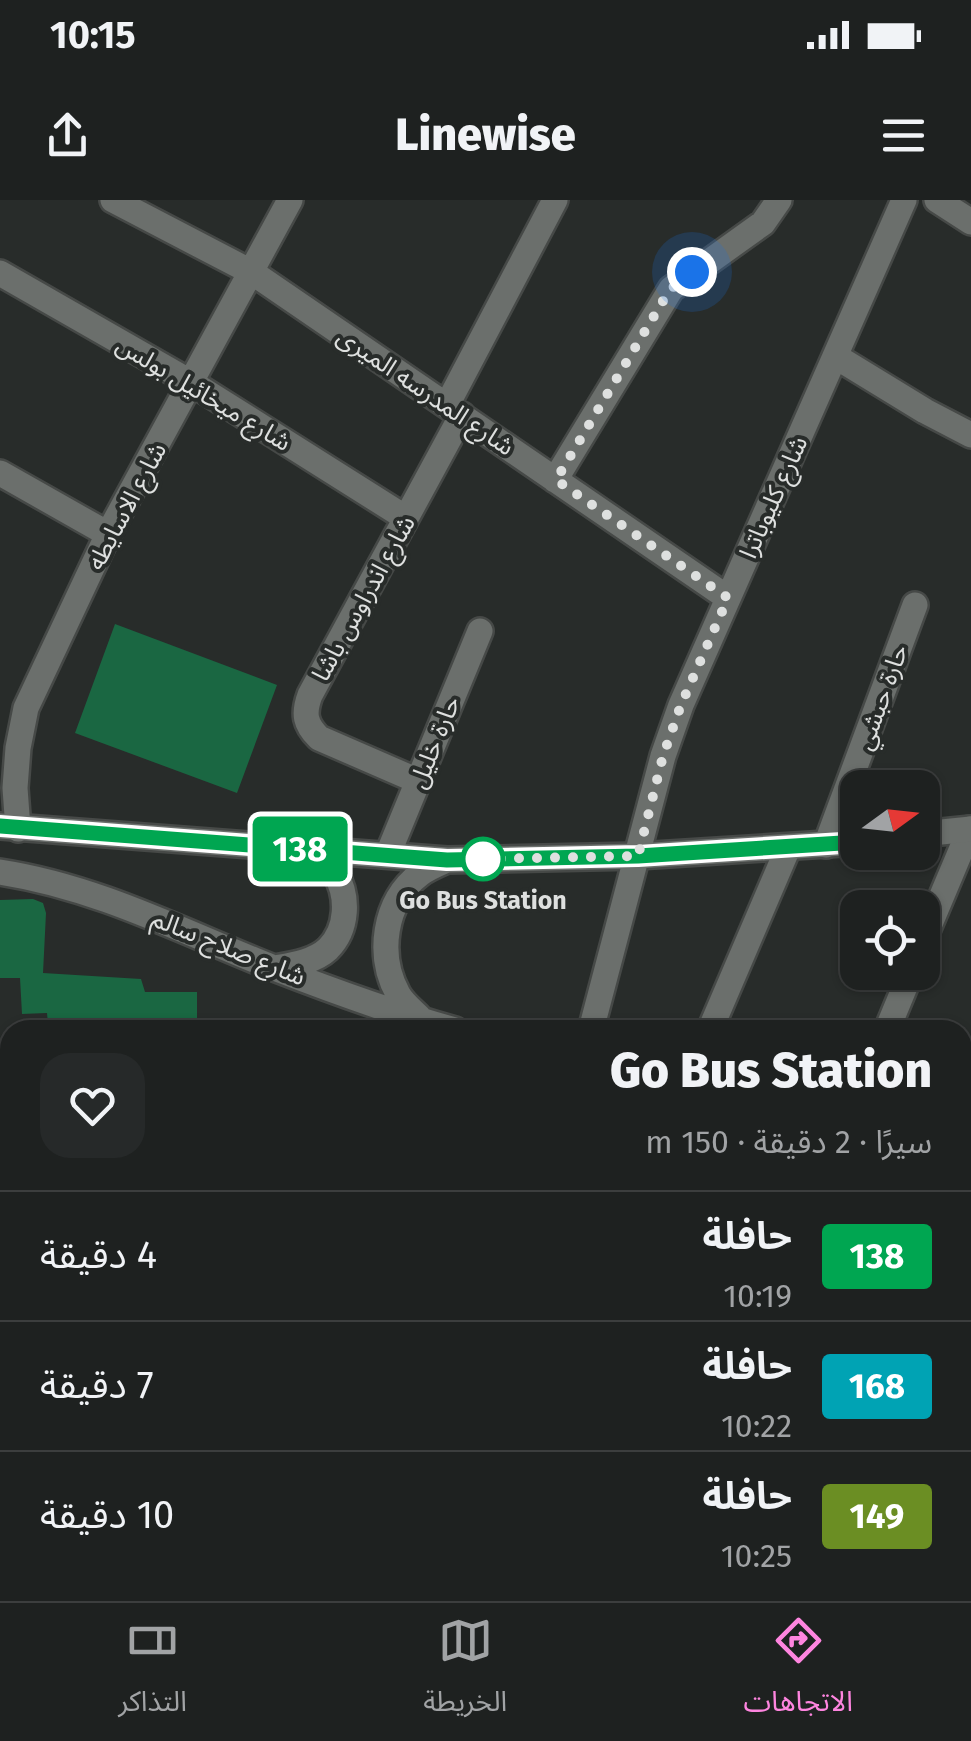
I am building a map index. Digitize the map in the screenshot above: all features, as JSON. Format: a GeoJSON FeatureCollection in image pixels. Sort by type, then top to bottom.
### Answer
{"type":"FeatureCollection","features":[{"type":"Feature","properties":{"kind":"street","name":"شارع المدرسه الميرى"},"geometry":{"type":"LineString","coordinates":[[113,200],[253,273],[728,598]]}},
{"type":"Feature","properties":{"kind":"street","name":"شارع الاسايطه"},"geometry":{"type":"LineString","coordinates":[[9,828],[26,708],[108,534],[290,200]]}},
{"type":"Feature","properties":{"kind":"street","name":"شارع اندراوس باشا"},"geometry":{"type":"LineString","coordinates":[[418,781],[319,738],[308,726],[305,710],[406,518],[555,200]]}},
{"type":"Feature","properties":{"kind":"street"},"geometry":{"type":"LineString","coordinates":[[556,480],[671,289],[763,223],[779,200]]}},
{"type":"Feature","properties":{"kind":"street","name":"شارع كليوباترا"},"geometry":{"type":"LineString","coordinates":[[594,1020],[663,756],[681,705],[904,200]]}},
{"type":"Feature","properties":{"kind":"street"},"geometry":{"type":"LineString","coordinates":[[938,200],[971,222]]}},
{"type":"Feature","properties":{"kind":"street","name":"شارع ميخائيل بولس"},"geometry":{"type":"LineString","coordinates":[[0,272],[192,383],[406,518]]}},
{"type":"Feature","properties":{"kind":"street"},"geometry":{"type":"LineString","coordinates":[[836,356],[971,435]]}},
{"type":"Feature","properties":{"kind":"street"},"geometry":{"type":"LineString","coordinates":[[0,472],[108,534]]}},
{"type":"Feature","properties":{"kind":"street","name":"حارة حبشي"},"geometry":{"type":"LineString","coordinates":[[826,846],[916,605]]}},
{"type":"Feature","properties":{"kind":"street","name":"حارة خليل"},"geometry":{"type":"LineString","coordinates":[[388,854],[480,631]]}},
{"type":"Feature","properties":{"kind":"street"},"geometry":{"type":"LineString","coordinates":[[9,828],[447,860],[638,856],[840,844]]}},
{"type":"Feature","properties":{"kind":"street"},"geometry":{"type":"LineString","coordinates":[[940,832],[970,829],[940,901]]}},
{"type":"Feature","properties":{"kind":"street"},"geometry":{"type":"LineString","coordinates":[[714,1020],[788,848]]}},
{"type":"Feature","properties":{"kind":"street"},"geometry":{"type":"LineString","coordinates":[[274,968],[303,962],[327,949],[342,926],[345,898],[334,872],[312,850]]}},
{"type":"Feature","properties":{"kind":"street"},"geometry":{"type":"LineString","coordinates":[[421,1020],[400,997],[386,966],[386,932],[396,901],[418,875],[447,860]]}},
{"type":"Feature","properties":{"kind":"street","name":"شارع صلاح سالم"},"geometry":{"type":"LineString","coordinates":[[0,872],[102,896],[274,968],[419,1020]]}},
{"type":"Feature","properties":{"kind":"street"},"geometry":{"type":"LineString","coordinates":[[891,1020],[903,990]]}},
{"type":"Feature","properties":{"kind":"building"},"geometry":{"type":"Polygon","coordinates":[[[115,624],[277,685],[237,793],[75,733],[115,624]]]}},
{"type":"Feature","properties":{"kind":"building"},"geometry":{"type":"Polygon","coordinates":[[[33,899],[43,903],[43,973],[141,979],[145,992],[197,992],[197,1020],[48,1020],[47,1013],[22,1014],[20,978],[0,978],[0,900],[33,899]]]}},
{"type":"Feature","properties":{"kind":"bus line","name":"138"},"geometry":{"type":"LineString","coordinates":[[0,826],[447,860],[638,856],[840,844]]}},
{"type":"Feature","properties":{"kind":"place","name":"Go Bus Station"},"geometry":{"type":"Point","coordinates":[483,859]}},
{"type":"Feature","properties":{"kind":"route"},"geometry":{"type":"LineString","coordinates":[[483,859],[638,856],[663,756],[728,598],[556,480],[663,301],[692,272]]}}]}
